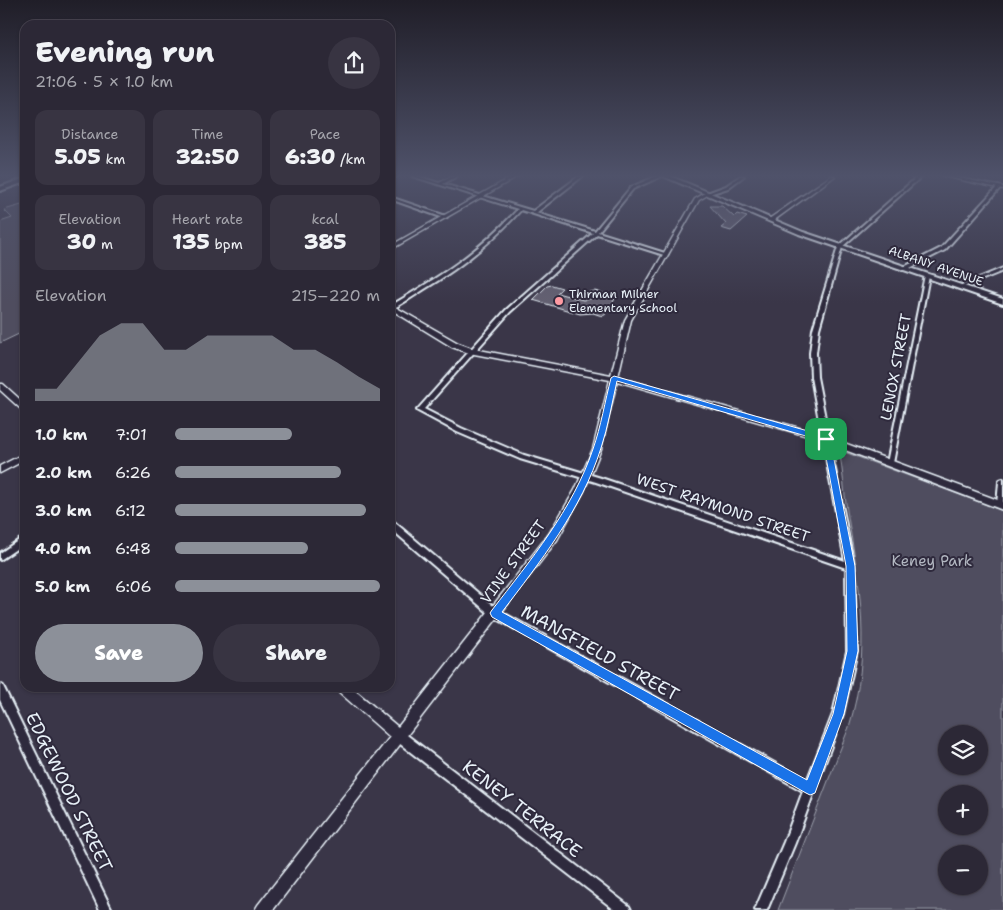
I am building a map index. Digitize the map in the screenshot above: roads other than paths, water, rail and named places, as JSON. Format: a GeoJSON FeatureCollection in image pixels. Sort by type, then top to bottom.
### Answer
{"type":"FeatureCollection","features":[{"type":"Feature","properties":{"kind":"highway","name":"ALBANY AVENUE"},"geometry":{"type":"LineString","coordinates":[[767,218],[840,247],[1003,302]]}},
{"type":"Feature","properties":{"kind":"street"},"geometry":{"type":"LineString","coordinates":[[395,245],[442,218]]}},
{"type":"Feature","properties":{"kind":"street"},"geometry":{"type":"LineString","coordinates":[[395,304],[461,264],[480,250],[512,218]]}},
{"type":"Feature","properties":{"kind":"street"},"geometry":{"type":"LineString","coordinates":[[550,218],[666,254]]}},
{"type":"Feature","properties":{"kind":"street"},"geometry":{"type":"LineString","coordinates":[[472,352],[508,311],[596,233],[608,218]]}},
{"type":"Feature","properties":{"kind":"street","name":"VINE STREET"},"geometry":{"type":"LineString","coordinates":[[264,910],[553,537],[586,476],[597,449],[628,320],[686,218]]}},
{"type":"Feature","properties":{"kind":"street"},"geometry":{"type":"LineString","coordinates":[[761,910],[838,714],[850,660],[852,621],[850,566],[814,377],[812,353],[816,329],[840,247],[872,218]]}},
{"type":"Feature","properties":{"kind":"street"},"geometry":{"type":"LineString","coordinates":[[904,268],[943,249],[972,218]]}},
{"type":"Feature","properties":{"kind":"street"},"geometry":{"type":"LineString","coordinates":[[959,287],[1003,269]]}},
{"type":"Feature","properties":{"kind":"street","name":"LENOX STREET"},"geometry":{"type":"LineString","coordinates":[[890,463],[927,276]]}},
{"type":"Feature","properties":{"kind":"street"},"geometry":{"type":"LineString","coordinates":[[395,310],[455,345],[472,352],[614,378],[826,439],[1002,505],[1003,482]]}},
{"type":"Feature","properties":{"kind":"street","name":"WEST RAYMOND STREET"},"geometry":{"type":"LineString","coordinates":[[472,352],[420,410],[509,452],[586,476],[850,566]]}},
{"type":"Feature","properties":{"kind":"street"},"geometry":{"type":"LineString","coordinates":[[0,386],[20,404]]}},
{"type":"Feature","properties":{"kind":"street"},"geometry":{"type":"LineString","coordinates":[[0,470],[20,459]]}},
{"type":"Feature","properties":{"kind":"street","name":"MANSFIELD STREET"},"geometry":{"type":"LineString","coordinates":[[395,527],[495,613],[810,789]]}},
{"type":"Feature","properties":{"kind":"street"},"geometry":{"type":"LineString","coordinates":[[0,557],[20,543]]}},
{"type":"Feature","properties":{"kind":"street","name":"EDGEWOOD STREET"},"geometry":{"type":"LineString","coordinates":[[0,689],[106,910]]}},
{"type":"Feature","properties":{"kind":"street"},"geometry":{"type":"LineString","coordinates":[[348,692],[399,736]]}},
{"type":"Feature","properties":{"kind":"street","name":"KENEY TERRACE"},"geometry":{"type":"LineString","coordinates":[[399,736],[625,910]]}},
{"type":"Feature","properties":{"kind":"place","name":"Thirman Milner Elementary School"},"geometry":{"type":"Point","coordinates":[559,301]}},
{"type":"Feature","properties":{"kind":"park label","name":"Keney Park"},"geometry":{"type":"Point","coordinates":[932,561]}}]}
